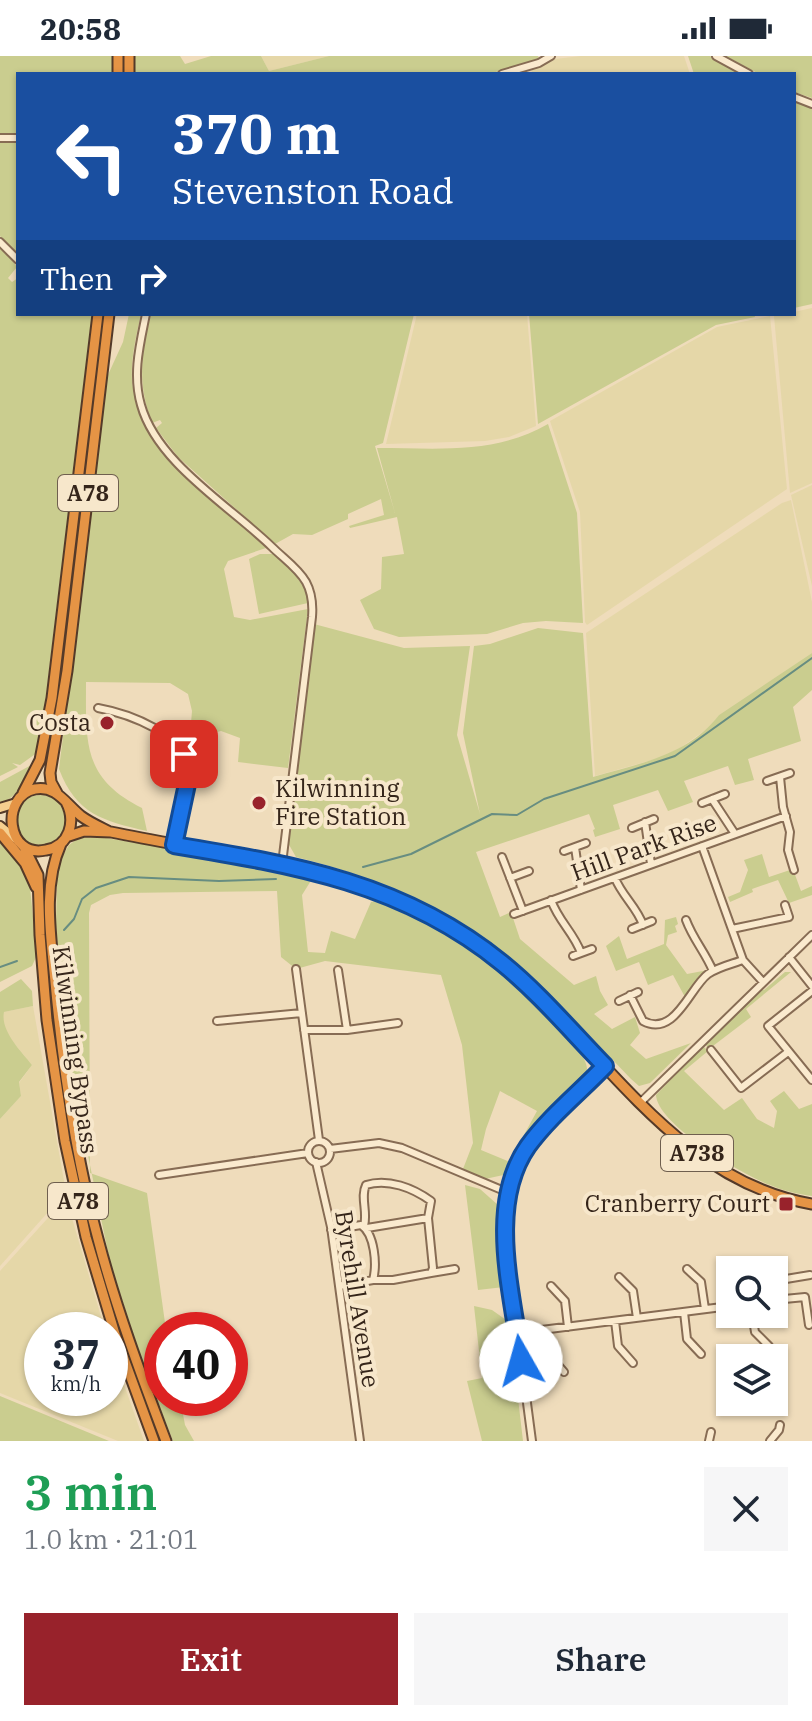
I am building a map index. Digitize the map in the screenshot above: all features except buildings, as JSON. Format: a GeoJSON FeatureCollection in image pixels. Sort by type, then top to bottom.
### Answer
{"type":"FeatureCollection","features":[{"type":"Feature","properties":{"kind":"highway","name":"A78"},"geometry":{"type":"LineString","coordinates":[[13,804],[39,765],[52,698],[98,316]]}},
{"type":"Feature","properties":{"kind":"highway","name":"A78"},"geometry":{"type":"LineString","coordinates":[[57,793],[50,773],[69,656],[109,316]]}},
{"type":"Feature","properties":{"kind":"highway"},"geometry":{"type":"LineString","coordinates":[[23,793],[40,788],[57,793],[66,802]]}},
{"type":"Feature","properties":{"kind":"highway","name":"A78"},"geometry":{"type":"LineString","coordinates":[[64,840],[72,819],[66,802]]}},
{"type":"Feature","properties":{"kind":"highway","name":"A738"},"geometry":{"type":"LineString","coordinates":[[66,802],[81,816],[111,832]]}},
{"type":"Feature","properties":{"kind":"highway"},"geometry":{"type":"LineString","coordinates":[[13,804],[9,824],[16,839]]}},
{"type":"Feature","properties":{"kind":"highway","name":"A738"},"geometry":{"type":"LineString","coordinates":[[64,840],[84,831],[111,832],[282,864],[350,881],[417,909],[503,963],[687,1146],[729,1174],[771,1194],[812,1204]]}},
{"type":"Feature","properties":{"kind":"highway"},"geometry":{"type":"LineString","coordinates":[[0,833],[31,873],[39,898]]}},
{"type":"Feature","properties":{"kind":"highway","name":"A78"},"geometry":{"type":"LineString","coordinates":[[16,839],[24,847]]}},
{"type":"Feature","properties":{"kind":"highway"},"geometry":{"type":"LineString","coordinates":[[24,847],[42,851],[64,840]]}},
{"type":"Feature","properties":{"kind":"highway","name":"Kilwinning Bypass"},"geometry":{"type":"LineString","coordinates":[[64,840],[53,864],[49,915],[61,1050],[76,1142],[94,1224],[126,1332],[166,1441]]}},
{"type":"Feature","properties":{"kind":"highway","name":"Kilwinning Bypass"},"geometry":{"type":"LineString","coordinates":[[24,847],[38,875],[47,1020],[65,1141],[86,1237],[115,1334],[154,1441]]}},
{"type":"Feature","properties":{"kind":"main road"},"geometry":{"type":"LineString","coordinates":[[0,808],[13,804]]}},
{"type":"Feature","properties":{"kind":"main road"},"geometry":{"type":"LineString","coordinates":[[0,826],[16,839]]}},
{"type":"Feature","properties":{"kind":"street"},"geometry":{"type":"LineString","coordinates":[[509,72],[551,56]]}},
{"type":"Feature","properties":{"kind":"street"},"geometry":{"type":"LineString","coordinates":[[716,56],[745,72]]}},
{"type":"Feature","properties":{"kind":"street"},"geometry":{"type":"LineString","coordinates":[[0,242],[16,258]]}},
{"type":"Feature","properties":{"kind":"street"},"geometry":{"type":"LineString","coordinates":[[146,316],[138,352],[138,388],[141,405],[154,434],[193,477],[298,571],[311,594],[312,613],[282,864]]}},
{"type":"Feature","properties":{"kind":"street"},"geometry":{"type":"LineString","coordinates":[[98,708],[140,719],[162,733],[184,754],[190,770],[174,845]]}},
{"type":"Feature","properties":{"kind":"street"},"geometry":{"type":"LineString","coordinates":[[767,781],[790,773]]}},
{"type":"Feature","properties":{"kind":"street"},"geometry":{"type":"LineString","coordinates":[[780,777],[790,832],[788,850],[794,870]]}},
{"type":"Feature","properties":{"kind":"street"},"geometry":{"type":"LineString","coordinates":[[702,803],[725,794]]}},
{"type":"Feature","properties":{"kind":"street"},"geometry":{"type":"LineString","coordinates":[[712,799],[735,834]]}},
{"type":"Feature","properties":{"kind":"street","name":"Hill Park Rise"},"geometry":{"type":"LineString","coordinates":[[514,914],[786,816]]}},
{"type":"Feature","properties":{"kind":"street"},"geometry":{"type":"LineString","coordinates":[[632,828],[654,819]]}},
{"type":"Feature","properties":{"kind":"street"},"geometry":{"type":"LineString","coordinates":[[645,822],[651,864]]}},
{"type":"Feature","properties":{"kind":"street"},"geometry":{"type":"LineString","coordinates":[[564,851],[586,843]]}},
{"type":"Feature","properties":{"kind":"street"},"geometry":{"type":"LineString","coordinates":[[702,846],[743,960],[763,982]]}},
{"type":"Feature","properties":{"kind":"street"},"geometry":{"type":"LineString","coordinates":[[575,847],[581,890]]}},
{"type":"Feature","properties":{"kind":"street"},"geometry":{"type":"LineString","coordinates":[[502,857],[523,911]]}},
{"type":"Feature","properties":{"kind":"street"},"geometry":{"type":"LineString","coordinates":[[510,878],[529,871]]}},
{"type":"Feature","properties":{"kind":"street"},"geometry":{"type":"LineString","coordinates":[[615,878],[622,895],[635,909],[643,925]]}},
{"type":"Feature","properties":{"kind":"street"},"geometry":{"type":"LineString","coordinates":[[551,900],[560,921],[573,937],[577,954],[592,949]]}},
{"type":"Feature","properties":{"kind":"street"},"geometry":{"type":"LineString","coordinates":[[732,929],[789,917],[785,905]]}},
{"type":"Feature","properties":{"kind":"street"},"geometry":{"type":"LineString","coordinates":[[686,920],[693,940],[706,953],[713,971]]}},
{"type":"Feature","properties":{"kind":"street"},"geometry":{"type":"LineString","coordinates":[[632,929],[652,921]]}},
{"type":"Feature","properties":{"kind":"street"},"geometry":{"type":"LineString","coordinates":[[641,1102],[812,935]]}},
{"type":"Feature","properties":{"kind":"street"},"geometry":{"type":"LineString","coordinates":[[789,957],[812,989],[768,1026],[812,1080]]}},
{"type":"Feature","properties":{"kind":"street"},"geometry":{"type":"LineString","coordinates":[[630,995],[640,1018],[647,1024],[656,1024],[680,1012],[704,978],[713,971],[743,960]]}},
{"type":"Feature","properties":{"kind":"street"},"geometry":{"type":"LineString","coordinates":[[296,969],[319,1140]]}},
{"type":"Feature","properties":{"kind":"street"},"geometry":{"type":"LineString","coordinates":[[338,970],[347,1030]]}},
{"type":"Feature","properties":{"kind":"street"},"geometry":{"type":"LineString","coordinates":[[619,1001],[638,992]]}},
{"type":"Feature","properties":{"kind":"street"},"geometry":{"type":"LineString","coordinates":[[217,1021],[302,1013]]}},
{"type":"Feature","properties":{"kind":"street"},"geometry":{"type":"LineString","coordinates":[[304,1030],[347,1030],[398,1023]]}},
{"type":"Feature","properties":{"kind":"street"},"geometry":{"type":"LineString","coordinates":[[711,1050],[741,1088],[788,1052]]}},
{"type":"Feature","properties":{"kind":"street"},"geometry":{"type":"LineString","coordinates":[[532,1441],[504,1228],[509,1193],[528,1147],[605,1066]]}},
{"type":"Feature","properties":{"kind":"street"},"geometry":{"type":"LineString","coordinates":[[319,1140],[327,1143],[330,1149],[327,1160],[316,1162],[308,1153],[310,1145],[319,1140]]}},
{"type":"Feature","properties":{"kind":"street"},"geometry":{"type":"LineString","coordinates":[[330,1149],[379,1143],[402,1148],[509,1193]]}},
{"type":"Feature","properties":{"kind":"street"},"geometry":{"type":"LineString","coordinates":[[159,1175],[308,1153]]}},
{"type":"Feature","properties":{"kind":"street","name":"Byrehill Avenue"},"geometry":{"type":"LineString","coordinates":[[316,1162],[331,1230],[360,1441]]}},
{"type":"Feature","properties":{"kind":"street"},"geometry":{"type":"LineString","coordinates":[[373,1280],[375,1270],[365,1227],[367,1210],[363,1192],[366,1185],[372,1183],[391,1183],[431,1201],[428,1218],[431,1273]]}},
{"type":"Feature","properties":{"kind":"street"},"geometry":{"type":"LineString","coordinates":[[331,1230],[428,1218]]}},
{"type":"Feature","properties":{"kind":"street"},"geometry":{"type":"LineString","coordinates":[[339,1286],[455,1269]]}},
{"type":"Feature","properties":{"kind":"street"},"geometry":{"type":"LineString","coordinates":[[687,1269],[701,1282],[705,1309]]}},
{"type":"Feature","properties":{"kind":"street"},"geometry":{"type":"LineString","coordinates":[[788,1279],[810,1275]]}},
{"type":"Feature","properties":{"kind":"street"},"geometry":{"type":"LineString","coordinates":[[619,1277],[633,1291],[637,1318]]}},
{"type":"Feature","properties":{"kind":"street"},"geometry":{"type":"LineString","coordinates":[[551,1286],[565,1301],[568,1327]]}},
{"type":"Feature","properties":{"kind":"street"},"geometry":{"type":"LineString","coordinates":[[788,1299],[805,1297],[809,1325]]}},
{"type":"Feature","properties":{"kind":"street"},"geometry":{"type":"LineString","coordinates":[[518,1333],[716,1308]]}},
{"type":"Feature","properties":{"kind":"street"},"geometry":{"type":"LineString","coordinates":[[684,1312],[687,1339],[701,1354]]}},
{"type":"Feature","properties":{"kind":"street"},"geometry":{"type":"LineString","coordinates":[[615,1321],[618,1346],[633,1363]]}},
{"type":"Feature","properties":{"kind":"street"},"geometry":{"type":"LineString","coordinates":[[754,1328],[767,1344]]}},
{"type":"Feature","properties":{"kind":"street"},"geometry":{"type":"LineString","coordinates":[[547,1330],[550,1355],[564,1372]]}},
{"type":"Feature","properties":{"kind":"street"},"geometry":{"type":"LineString","coordinates":[[770,1441],[780,1425]]}},
{"type":"Feature","properties":{"kind":"street"},"geometry":{"type":"LineString","coordinates":[[709,1441],[711,1432]]}},
{"type":"Feature","properties":{"kind":"shaded area"},"geometry":{"type":"Polygon","coordinates":[[[261,56],[329,56],[269,71],[261,56]]]}},
{"type":"Feature","properties":{"kind":"shaded area"},"geometry":{"type":"Polygon","coordinates":[[[684,56],[689,72],[532,72],[531,69],[555,59],[684,56]]]}},
{"type":"Feature","properties":{"kind":"shaded area"},"geometry":{"type":"Polygon","coordinates":[[[812,308],[812,483],[790,493],[774,316],[796,316],[796,312],[812,308]]]}},
{"type":"Feature","properties":{"kind":"shaded area"},"geometry":{"type":"Polygon","coordinates":[[[417,316],[527,316],[536,426],[509,437],[485,441],[386,444],[417,316]]]}},
{"type":"Feature","properties":{"kind":"shaded area"},"geometry":{"type":"Polygon","coordinates":[[[770,316],[787,489],[587,625],[580,512],[550,421],[717,327],[770,316]]]}},
{"type":"Feature","properties":{"kind":"shaded area"},"geometry":{"type":"Polygon","coordinates":[[[812,485],[812,586],[791,495],[812,485]]]}},
{"type":"Feature","properties":{"kind":"shaded area"},"geometry":{"type":"Polygon","coordinates":[[[791,500],[812,602],[812,653],[719,715],[711,726],[680,748],[659,758],[595,776],[586,633],[791,500]]]}},
{"type":"Feature","properties":{"kind":"shaded area"},"geometry":{"type":"Polygon","coordinates":[[[33,1006],[66,1192],[0,1266],[0,1119],[21,1096],[19,1083],[32,1065],[3,1030],[1,1019],[4,1012],[33,1006]]]}},
{"type":"Feature","properties":{"kind":"shaded area"},"geometry":{"type":"Polygon","coordinates":[[[66,1198],[100,1312],[24,1312],[24,1403],[0,1393],[0,1271],[66,1198]]]}},
{"type":"Feature","properties":{"kind":"shaded area"},"geometry":{"type":"Polygon","coordinates":[[[128,1396],[144,1441],[118,1441],[57,1416],[128,1416],[128,1396]]]}},
{"type":"Feature","properties":{"kind":"green space"},"geometry":{"type":"Polygon","coordinates":[[[0,56],[112,56],[112,72],[16,72],[16,134],[0,134],[0,56]]]}},
{"type":"Feature","properties":{"kind":"green space"},"geometry":{"type":"Polygon","coordinates":[[[135,56],[180,56],[185,64],[211,56],[261,56],[269,71],[329,56],[538,56],[539,59],[496,72],[135,72],[135,56]]]}},
{"type":"Feature","properties":{"kind":"green space"},"geometry":{"type":"Polygon","coordinates":[[[688,56],[710,56],[739,72],[693,72],[688,56]]]}},
{"type":"Feature","properties":{"kind":"green space"},"geometry":{"type":"Polygon","coordinates":[[[726,56],[812,56],[812,98],[796,93],[796,72],[755,72],[726,56]]]}},
{"type":"Feature","properties":{"kind":"green space"},"geometry":{"type":"Polygon","coordinates":[[[796,101],[812,108],[812,304],[796,308],[796,101]]]}},
{"type":"Feature","properties":{"kind":"green space"},"geometry":{"type":"Polygon","coordinates":[[[0,141],[16,141],[16,255],[0,236],[0,141]]]}},
{"type":"Feature","properties":{"kind":"green space"},"geometry":{"type":"Polygon","coordinates":[[[0,245],[16,266],[8,278],[12,282],[16,279],[16,316],[92,316],[41,738],[38,752],[20,765],[12,763],[18,767],[0,776],[0,245]]]}},
{"type":"Feature","properties":{"kind":"green space"},"geometry":{"type":"Polygon","coordinates":[[[129,316],[141,316],[132,379],[140,414],[152,437],[186,477],[266,548],[228,561],[224,569],[234,617],[250,620],[308,609],[288,768],[238,762],[240,738],[221,731],[197,737],[190,735],[192,711],[188,694],[170,683],[86,682],[88,740],[98,771],[122,796],[142,808],[147,831],[104,819],[83,806],[59,769],[107,377],[123,342],[129,316]]]}},
{"type":"Feature","properties":{"kind":"green space"},"geometry":{"type":"Polygon","coordinates":[[[151,316],[414,316],[383,443],[375,446],[395,513],[377,448],[465,448],[507,441],[548,424],[577,513],[583,623],[546,621],[523,623],[487,634],[399,637],[374,629],[360,600],[381,589],[382,557],[404,554],[397,517],[350,528],[384,515],[381,499],[348,514],[348,519],[312,535],[293,534],[275,544],[178,457],[156,428],[162,423],[160,420],[152,423],[142,382],[151,316]]]}},
{"type":"Feature","properties":{"kind":"green space"},"geometry":{"type":"Polygon","coordinates":[[[529,316],[755,316],[716,325],[538,424],[529,316]]]}},
{"type":"Feature","properties":{"kind":"green space"},"geometry":{"type":"Polygon","coordinates":[[[260,554],[274,554],[291,570],[301,582],[308,603],[259,614],[249,559],[260,554]]]}},
{"type":"Feature","properties":{"kind":"green space"},"geometry":{"type":"Polygon","coordinates":[[[314,624],[404,648],[470,646],[457,735],[480,814],[463,733],[474,646],[490,644],[538,628],[583,633],[593,777],[678,749],[707,729],[719,715],[812,653],[812,690],[793,707],[801,741],[748,759],[754,780],[735,785],[728,766],[684,781],[693,802],[668,811],[658,790],[613,805],[620,829],[595,837],[589,814],[476,852],[500,917],[511,912],[520,939],[574,985],[596,976],[608,1005],[594,1014],[612,1029],[635,1017],[640,1033],[630,1045],[646,1059],[691,1043],[650,1083],[639,1086],[530,976],[464,927],[383,885],[296,857],[288,843],[314,624]]]}},
{"type":"Feature","properties":{"kind":"green space"},"geometry":{"type":"Polygon","coordinates":[[[35,763],[17,792],[0,804],[0,782],[35,763]]]}},
{"type":"Feature","properties":{"kind":"green space"},"geometry":{"type":"Polygon","coordinates":[[[40,795],[58,802],[65,820],[58,838],[40,845],[22,838],[15,820],[22,802],[40,795]]]}},
{"type":"Feature","properties":{"kind":"green space"},"geometry":{"type":"Polygon","coordinates":[[[0,837],[29,878],[37,955],[32,966],[0,982],[0,837]]]}},
{"type":"Feature","properties":{"kind":"green space"},"geometry":{"type":"Polygon","coordinates":[[[80,837],[167,848],[312,879],[302,895],[308,952],[325,953],[331,931],[355,939],[371,902],[376,901],[422,922],[481,955],[512,980],[582,1055],[587,1066],[584,1079],[522,1145],[519,1144],[537,1111],[500,1091],[481,1150],[510,1162],[516,1152],[517,1160],[508,1174],[485,1179],[463,1169],[473,1143],[462,1045],[441,975],[325,961],[296,969],[281,957],[277,891],[110,895],[91,905],[89,913],[90,1165],[65,1044],[56,924],[60,860],[69,845],[80,837]]]}},
{"type":"Feature","properties":{"kind":"green space"},"geometry":{"type":"Polygon","coordinates":[[[762,854],[769,877],[790,870],[794,872],[801,891],[812,886],[812,895],[789,903],[778,880],[752,889],[753,892],[730,902],[728,897],[740,892],[748,870],[744,860],[762,854]]]}},
{"type":"Feature","properties":{"kind":"green space"},"geometry":{"type":"Polygon","coordinates":[[[676,917],[677,932],[668,935],[666,945],[687,974],[708,970],[702,973],[685,997],[673,975],[648,985],[639,962],[616,971],[606,946],[619,936],[627,959],[664,944],[665,920],[676,917]]]}},
{"type":"Feature","properties":{"kind":"green space"},"geometry":{"type":"Polygon","coordinates":[[[785,972],[791,972],[746,1009],[751,1017],[709,1049],[705,1044],[760,990],[785,972]]]}},
{"type":"Feature","properties":{"kind":"green space"},"geometry":{"type":"Polygon","coordinates":[[[21,979],[32,991],[33,1006],[4,1012],[4,1019],[12,1040],[32,1065],[19,1082],[21,1096],[0,1119],[0,992],[21,979]]]}},
{"type":"Feature","properties":{"kind":"green space"},"geometry":{"type":"Polygon","coordinates":[[[703,1046],[708,1051],[684,1071],[724,1110],[742,1098],[757,1119],[774,1128],[777,1111],[770,1101],[784,1091],[799,1109],[812,1104],[812,1196],[780,1189],[741,1171],[685,1134],[660,1107],[656,1095],[703,1046]]]}},
{"type":"Feature","properties":{"kind":"green space"},"geometry":{"type":"Polygon","coordinates":[[[92,1174],[147,1193],[164,1312],[144,1312],[144,1367],[128,1312],[110,1262],[92,1174]]]}},
{"type":"Feature","properties":{"kind":"green space"},"geometry":{"type":"Polygon","coordinates":[[[465,1185],[480,1189],[498,1205],[504,1287],[478,1290],[465,1185]]]}},
{"type":"Feature","properties":{"kind":"green space"},"geometry":{"type":"Polygon","coordinates":[[[474,1306],[492,1310],[509,1322],[523,1441],[482,1441],[467,1381],[482,1378],[474,1306]]]}},
{"type":"Feature","properties":{"kind":"green space"},"geometry":{"type":"Polygon","coordinates":[[[0,1396],[24,1406],[24,1416],[48,1416],[109,1441],[0,1441],[0,1396]]]}},
{"type":"Feature","properties":{"kind":"green space"},"geometry":{"type":"Polygon","coordinates":[[[163,1416],[183,1416],[194,1441],[173,1441],[163,1416]]]}},
{"type":"Feature","properties":{"kind":"waterway"},"geometry":{"type":"LineString","coordinates":[[363,867],[411,854],[492,814],[517,815],[544,799],[675,756],[812,658]]}},
{"type":"Feature","properties":{"kind":"waterway"},"geometry":{"type":"LineString","coordinates":[[64,930],[74,919],[82,899],[96,888],[129,877],[219,881],[276,879]]}},
{"type":"Feature","properties":{"kind":"waterway"},"geometry":{"type":"LineString","coordinates":[[0,967],[17,961]]}},
{"type":"Feature","properties":{"kind":"place","name":"Costa"},"geometry":{"type":"Point","coordinates":[107,723]}},
{"type":"Feature","properties":{"kind":"place","name":"Kilwinning Fire Station"},"geometry":{"type":"Point","coordinates":[259,803]}},
{"type":"Feature","properties":{"kind":"place","name":"Cranberry Court"},"geometry":{"type":"Point","coordinates":[786,1204]}},
{"type":"Feature","properties":{"kind":"route"},"geometry":{"type":"LineString","coordinates":[[184,754],[190,770],[174,845],[337,877],[428,914],[503,963],[605,1066],[534,1139],[514,1175],[504,1228],[521,1361]]}}]}
